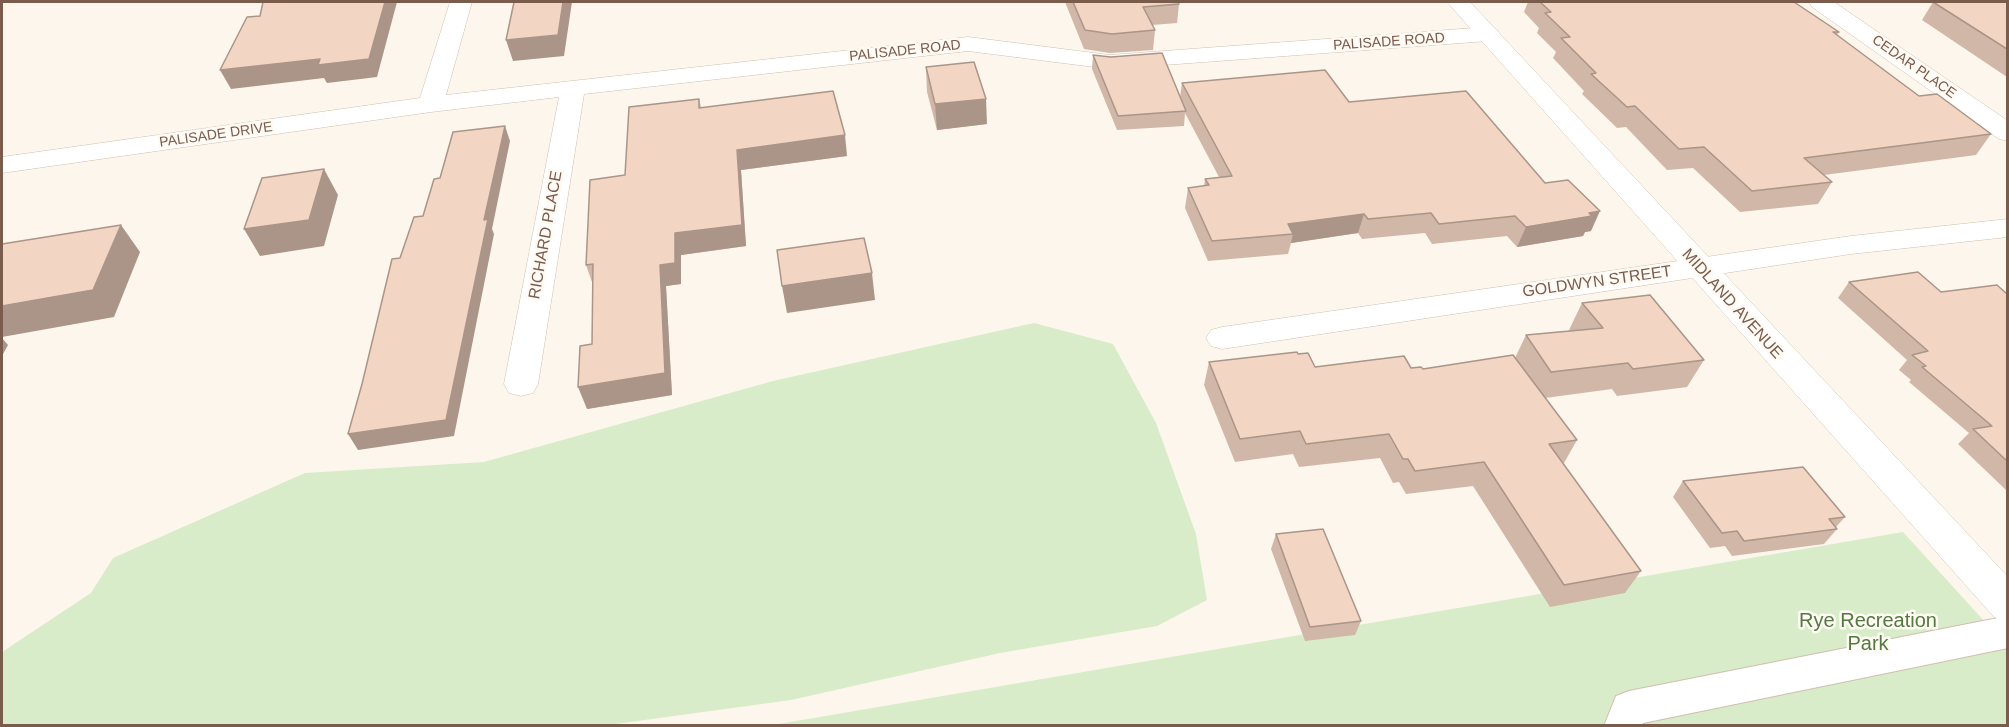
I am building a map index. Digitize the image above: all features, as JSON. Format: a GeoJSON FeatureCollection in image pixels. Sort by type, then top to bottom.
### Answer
{"type":"FeatureCollection","features":[{"type":"Feature","properties":{"kind":"street"},"geometry":{"type":"LineString","coordinates":[[430,104],[461,2]]}},
{"type":"Feature","properties":{"kind":"street","name":"MIDLAND AVENUE"},"geometry":{"type":"LineString","coordinates":[[1458,2],[2007,605]]}},
{"type":"Feature","properties":{"kind":"street","name":"CEDAR PLACE"},"geometry":{"type":"LineString","coordinates":[[1820,2],[2007,133]]}},
{"type":"Feature","properties":{"kind":"street","name":"PALISADE ROAD"},"geometry":{"type":"LineString","coordinates":[[430,104],[968,44],[1110,62],[1488,34]]}},
{"type":"Feature","properties":{"kind":"street","name":"RICHARD PLACE"},"geometry":{"type":"LineString","coordinates":[[521,384],[573,87]]}},
{"type":"Feature","properties":{"kind":"street","name":"PALISADE DRIVE"},"geometry":{"type":"LineString","coordinates":[[2,165],[430,104]]}},
{"type":"Feature","properties":{"kind":"street","name":"GOLDWYN STREET"},"geometry":{"type":"LineString","coordinates":[[1222,338],[1851,245],[2007,228]]}},
{"type":"Feature","properties":{"kind":"lane"},"geometry":{"type":"LineString","coordinates":[[1623,726],[1629,708],[2007,632]]}},
{"type":"Feature","properties":{"kind":"green space"},"geometry":{"type":"Polygon","coordinates":[[[1034,323],[1113,344],[1156,423],[1196,534],[1207,600],[1157,626],[1000,653],[791,700],[608,725],[2,725],[2,652],[91,593],[113,558],[305,473],[484,462],[773,381],[1034,323]]]}},
{"type":"Feature","properties":{"kind":"green space","name":"Rye Recreation Park"},"geometry":{"type":"Polygon","coordinates":[[[1903,532],[2007,646],[2007,725],[767,726],[1903,532]]]}},
{"type":"Feature","properties":{"kind":"building"},"geometry":{"type":"Polygon","coordinates":[[[263,2],[385,2],[369,59],[318,65],[320,59],[220,70],[247,17],[260,16],[263,2]]]}},
{"type":"Feature","properties":{"kind":"building"},"geometry":{"type":"Polygon","coordinates":[[[514,2],[563,2],[558,35],[506,40],[514,2]]]}},
{"type":"Feature","properties":{"kind":"building"},"geometry":{"type":"Polygon","coordinates":[[[1073,2],[1178,2],[1179,4],[1143,7],[1155,30],[1112,34],[1085,30],[1073,2]]]}},
{"type":"Feature","properties":{"kind":"building"},"geometry":{"type":"Polygon","coordinates":[[[1540,2],[1794,2],[1839,32],[1833,32],[1919,96],[1937,94],[1991,134],[1804,158],[1832,182],[1752,191],[1704,147],[1679,149],[1635,106],[1627,107],[1591,74],[1596,73],[1561,38],[1570,37],[1545,13],[1551,12],[1540,2]]]}},
{"type":"Feature","properties":{"kind":"building"},"geometry":{"type":"Polygon","coordinates":[[[1933,2],[2007,2],[2007,49],[1933,2]]]}},
{"type":"Feature","properties":{"kind":"building"},"geometry":{"type":"Polygon","coordinates":[[[1162,53],[1186,111],[1118,116],[1093,55],[1111,57],[1162,53]]]}},
{"type":"Feature","properties":{"kind":"building"},"geometry":{"type":"Polygon","coordinates":[[[974,62],[986,99],[935,104],[926,67],[974,62]]]}},
{"type":"Feature","properties":{"kind":"building"},"geometry":{"type":"Polygon","coordinates":[[[1325,70],[1349,102],[1466,91],[1545,183],[1568,180],[1600,211],[1589,213],[1592,216],[1526,227],[1515,216],[1439,224],[1431,213],[1368,219],[1364,214],[1288,224],[1293,234],[1212,241],[1188,188],[1209,185],[1205,179],[1232,176],[1182,83],[1325,70]]]}},
{"type":"Feature","properties":{"kind":"building"},"geometry":{"type":"Polygon","coordinates":[[[833,91],[845,135],[737,150],[742,225],[675,233],[675,263],[660,265],[665,373],[578,387],[580,346],[592,344],[593,264],[586,265],[590,180],[625,175],[629,107],[699,99],[699,108],[833,91]]]}},
{"type":"Feature","properties":{"kind":"building"},"geometry":{"type":"Polygon","coordinates":[[[505,126],[484,220],[488,219],[446,420],[348,434],[392,259],[400,258],[414,217],[423,216],[434,179],[440,178],[453,132],[505,126]]]}},
{"type":"Feature","properties":{"kind":"building"},"geometry":{"type":"Polygon","coordinates":[[[324,169],[309,220],[244,229],[262,178],[324,169]]]}},
{"type":"Feature","properties":{"kind":"building"},"geometry":{"type":"Polygon","coordinates":[[[121,225],[93,290],[2,306],[2,244],[121,225]]]}},
{"type":"Feature","properties":{"kind":"building"},"geometry":{"type":"Polygon","coordinates":[[[864,238],[872,273],[782,286],[777,250],[864,238]]]}},
{"type":"Feature","properties":{"kind":"building"},"geometry":{"type":"Polygon","coordinates":[[[1918,272],[1941,292],[1997,285],[2007,294],[2007,461],[1973,429],[1992,426],[1922,367],[1926,366],[1912,355],[1928,351],[1849,282],[1918,272]]]}},
{"type":"Feature","properties":{"kind":"building"},"geometry":{"type":"Polygon","coordinates":[[[1650,295],[1704,360],[1633,369],[1628,363],[1551,372],[1526,335],[1603,328],[1582,303],[1650,295]]]}},
{"type":"Feature","properties":{"kind":"building"},"geometry":{"type":"Polygon","coordinates":[[[1297,352],[1298,354],[1308,353],[1315,367],[1404,356],[1411,368],[1421,367],[1423,369],[1513,355],[1577,440],[1549,444],[1641,571],[1564,585],[1484,462],[1415,471],[1408,459],[1403,459],[1389,434],[1306,444],[1300,431],[1240,439],[1209,362],[1297,352]]]}},
{"type":"Feature","properties":{"kind":"building"},"geometry":{"type":"Polygon","coordinates":[[[1803,467],[1845,517],[1829,519],[1837,529],[1744,541],[1737,531],[1722,533],[1683,481],[1803,467]]]}},
{"type":"Feature","properties":{"kind":"building"},"geometry":{"type":"Polygon","coordinates":[[[1323,529],[1361,621],[1310,627],[1276,534],[1323,529]]]}}]}
